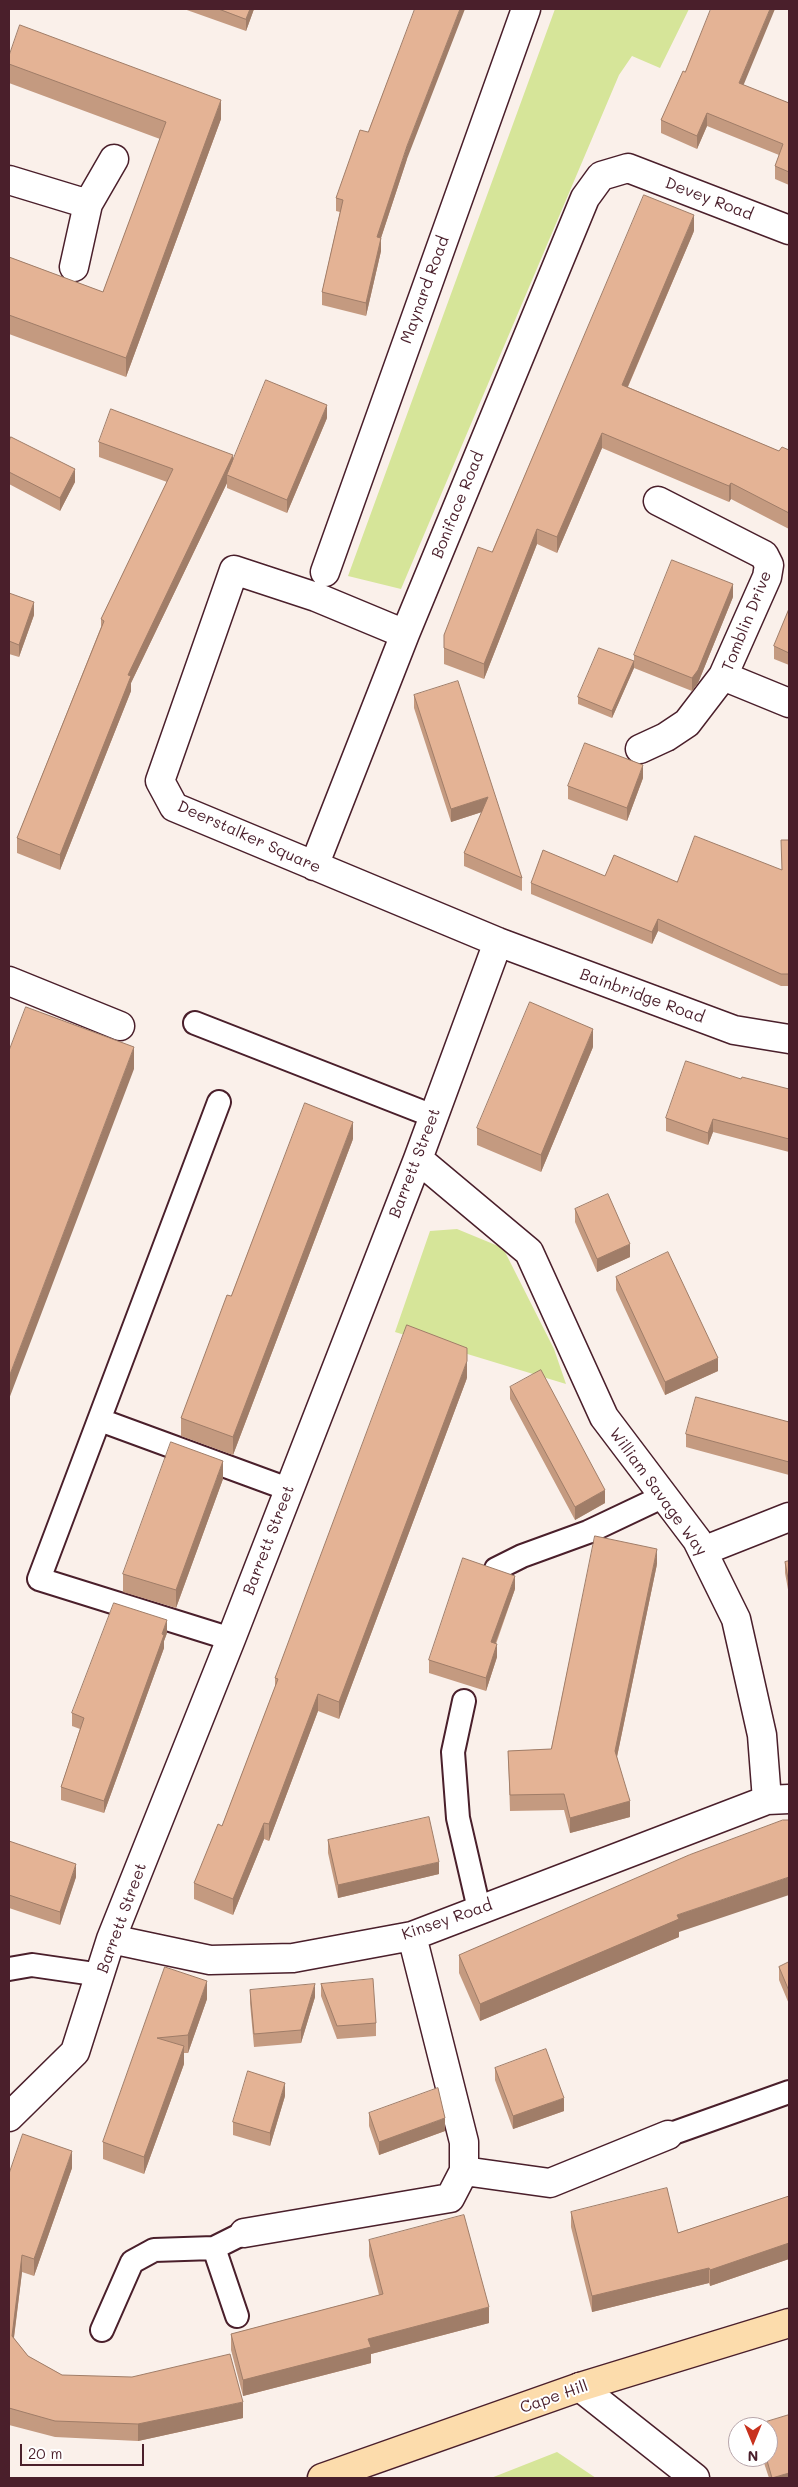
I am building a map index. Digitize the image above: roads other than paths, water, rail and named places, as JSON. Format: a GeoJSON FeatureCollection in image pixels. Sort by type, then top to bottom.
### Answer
{"type":"FeatureCollection","features":[{"type":"Feature","properties":{"kind":"main road","name":"Cape Hill"},"geometry":{"type":"LineString","coordinates":[[322,2478],[580,2387],[789,2323]]}},
{"type":"Feature","properties":{"kind":"street","name":"Maynard Road"},"geometry":{"type":"LineString","coordinates":[[325,572],[526,9]]}},
{"type":"Feature","properties":{"kind":"street"},"geometry":{"type":"LineString","coordinates":[[74,268],[88,204],[114,159]]}},
{"type":"Feature","properties":{"kind":"street","name":"Devey Road"},"geometry":{"type":"LineString","coordinates":[[628,168],[789,230]]}},
{"type":"Feature","properties":{"kind":"street","name":"Boniface Road"},"geometry":{"type":"LineString","coordinates":[[314,866],[405,634],[585,198],[601,176],[628,168]]}},
{"type":"Feature","properties":{"kind":"street"},"geometry":{"type":"LineString","coordinates":[[9,180],[88,204]]}},
{"type":"Feature","properties":{"kind":"street","name":"Tomblin Drive"},"geometry":{"type":"LineString","coordinates":[[658,501],[764,555],[770,565],[766,577],[722,676],[789,703]]}},
{"type":"Feature","properties":{"kind":"street","name":"Deerstalker Square"},"geometry":{"type":"LineString","coordinates":[[405,634],[316,597],[234,570],[160,781],[174,807],[498,942]]}},
{"type":"Feature","properties":{"kind":"street"},"geometry":{"type":"LineString","coordinates":[[640,749],[666,737],[687,723],[722,676]]}},
{"type":"Feature","properties":{"kind":"street","name":"Bainbridge Road"},"geometry":{"type":"LineString","coordinates":[[498,942],[734,1030],[789,1039]]}},
{"type":"Feature","properties":{"kind":"street","name":"Barrett Street"},"geometry":{"type":"LineString","coordinates":[[9,2117],[75,2052],[111,1939],[231,1639],[418,1158],[498,942]]}},
{"type":"Feature","properties":{"kind":"street"},"geometry":{"type":"LineString","coordinates":[[9,981],[120,1026]]}},
{"type":"Feature","properties":{"kind":"street","name":"William Savage Way"},"geometry":{"type":"LineString","coordinates":[[418,1158],[528,1252],[604,1417],[703,1551],[736,1619],[778,1800]]}},
{"type":"Feature","properties":{"kind":"street"},"geometry":{"type":"LineString","coordinates":[[703,1551],[789,1518]]}},
{"type":"Feature","properties":{"kind":"street","name":"Kinsey Road"},"geometry":{"type":"LineString","coordinates":[[111,1939],[210,1960],[293,1958],[412,1936],[778,1800]]}},
{"type":"Feature","properties":{"kind":"street"},"geometry":{"type":"LineString","coordinates":[[244,2233],[450,2198],[464,2171],[464,2142],[412,1936]]}},
{"type":"Feature","properties":{"kind":"street"},"geometry":{"type":"LineString","coordinates":[[464,2171],[550,2183],[668,2135]]}},
{"type":"Feature","properties":{"kind":"street"},"geometry":{"type":"LineString","coordinates":[[580,2387],[695,2478]]}},
{"type":"Feature","properties":{"kind":"lane"},"geometry":{"type":"LineString","coordinates":[[195,1023],[433,1116]]}},
{"type":"Feature","properties":{"kind":"lane"},"geometry":{"type":"LineString","coordinates":[[219,1102],[39,1579],[231,1639]]}},
{"type":"Feature","properties":{"kind":"lane"},"geometry":{"type":"LineString","coordinates":[[100,1420],[288,1489]]}},
{"type":"Feature","properties":{"kind":"lane"},"geometry":{"type":"LineString","coordinates":[[496,1569],[522,1556],[588,1532],[664,1496]]}},
{"type":"Feature","properties":{"kind":"lane"},"geometry":{"type":"LineString","coordinates":[[464,1701],[453,1752],[457,1809],[480,1910]]}},
{"type":"Feature","properties":{"kind":"lane"},"geometry":{"type":"LineString","coordinates":[[9,1969],[32,1965],[101,1975]]}},
{"type":"Feature","properties":{"kind":"lane"},"geometry":{"type":"LineString","coordinates":[[668,2135],[789,2092]]}},
{"type":"Feature","properties":{"kind":"lane"},"geometry":{"type":"LineString","coordinates":[[102,2330],[132,2262],[154,2250],[214,2248],[244,2233]]}},
{"type":"Feature","properties":{"kind":"lane"},"geometry":{"type":"LineString","coordinates":[[214,2248],[237,2316]]}}]}
